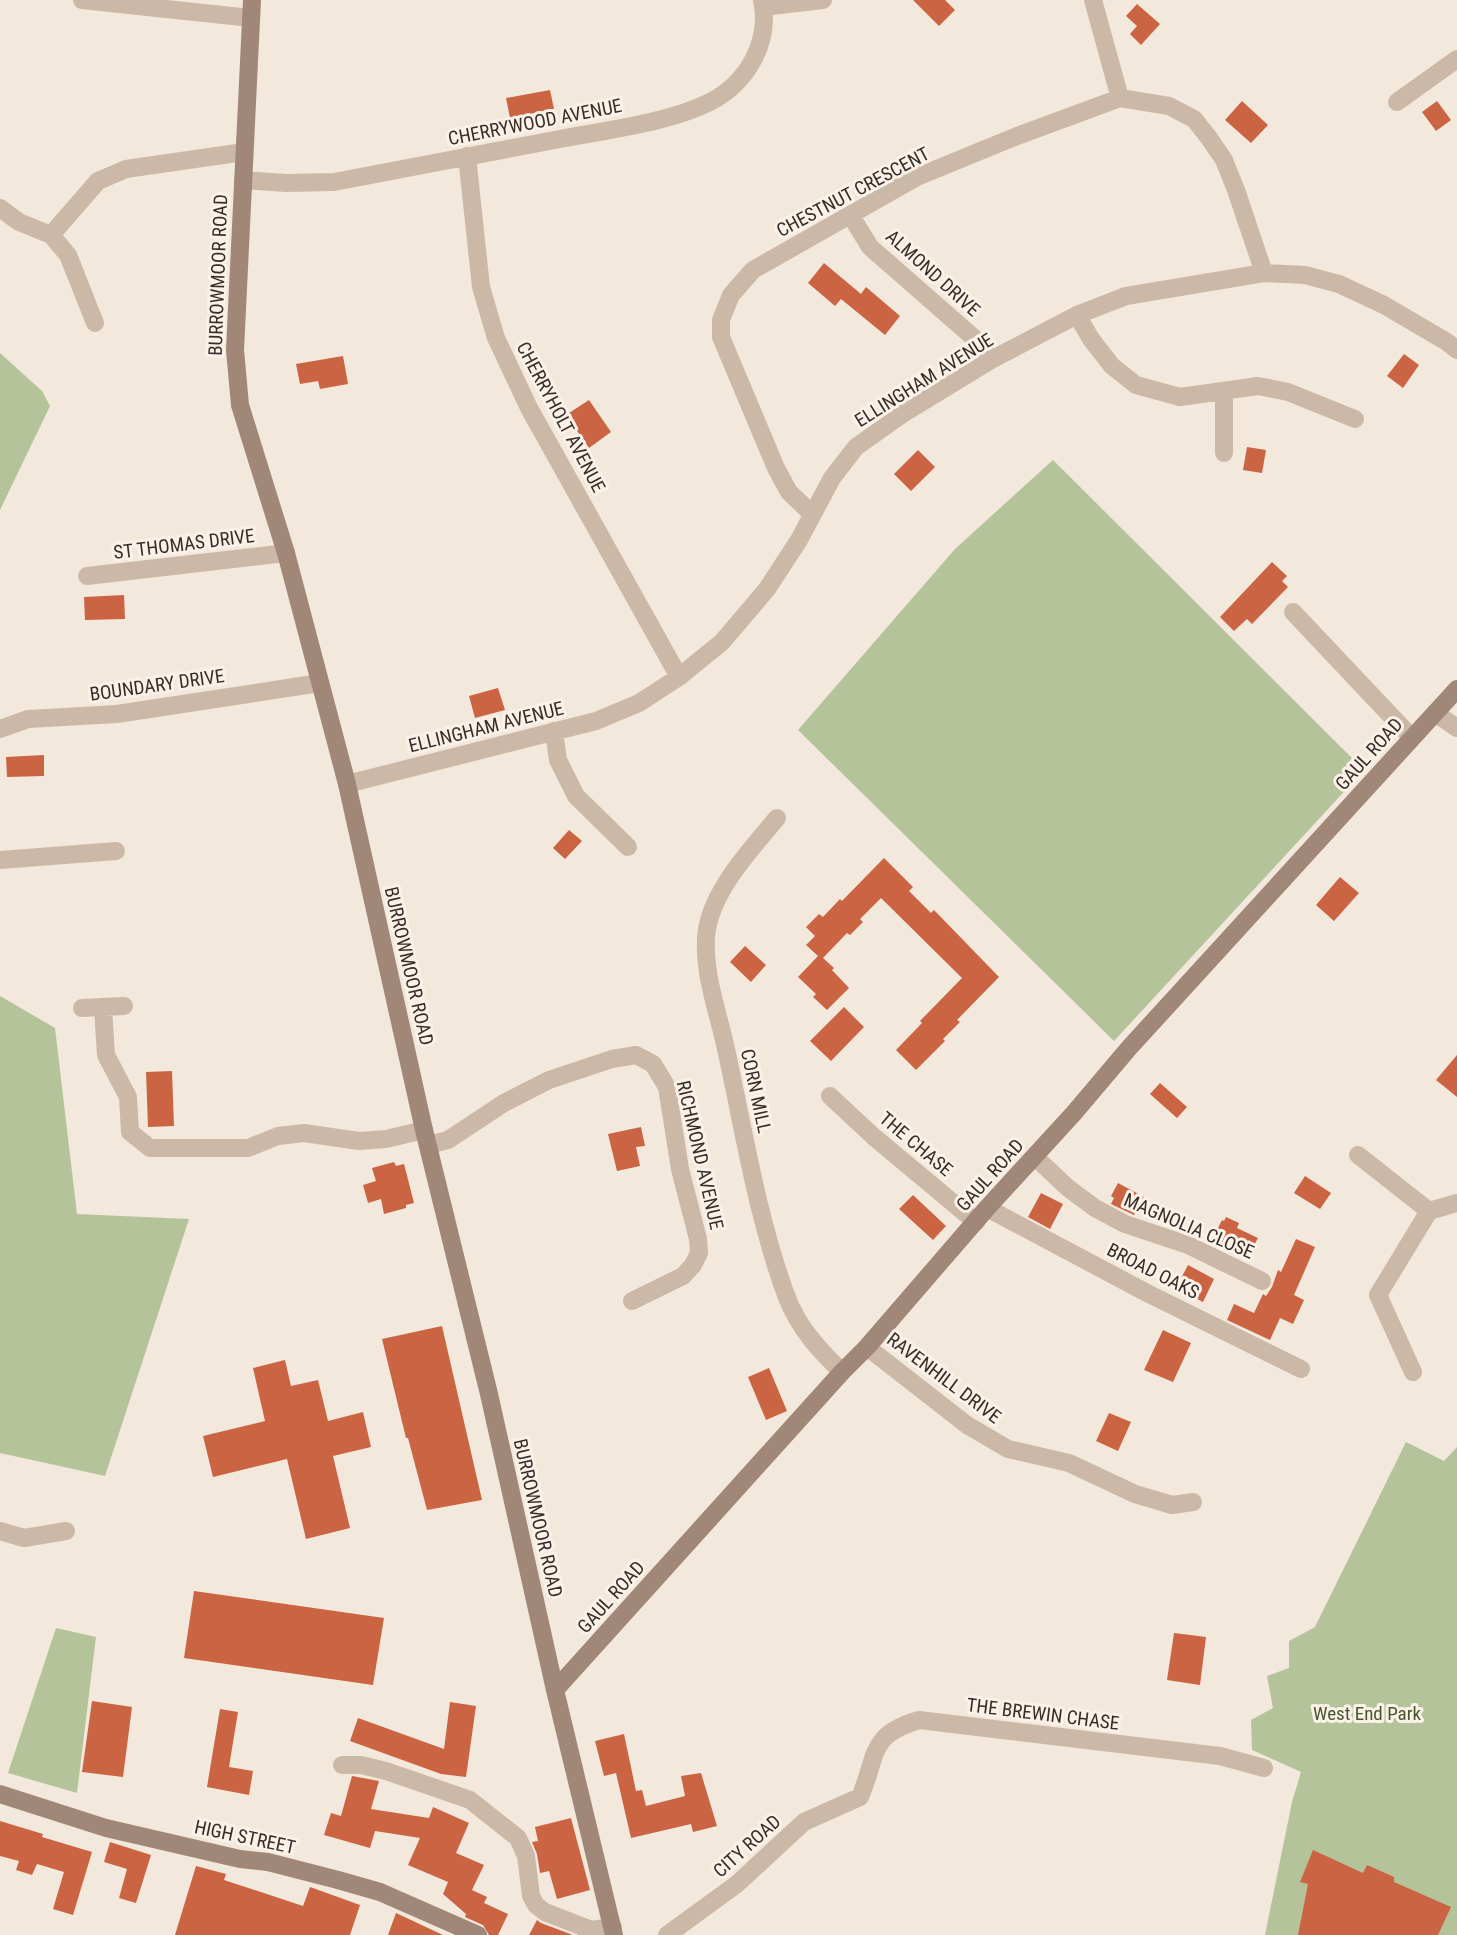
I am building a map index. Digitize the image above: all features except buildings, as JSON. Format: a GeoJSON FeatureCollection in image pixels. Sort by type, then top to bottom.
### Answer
{"type":"FeatureCollection","features":[{"type":"Feature","properties":{"kind":"street"},"geometry":{"type":"LineString","coordinates":[[82,0],[252,9]]}},
{"type":"Feature","properties":{"kind":"street"},"geometry":{"type":"LineString","coordinates":[[762,3],[799,4],[823,0]]}},
{"type":"Feature","properties":{"kind":"street"},"geometry":{"type":"LineString","coordinates":[[1093,0],[1120,98]]}},
{"type":"Feature","properties":{"kind":"street","name":"CHERRYWOOD AVENUE"},"geometry":{"type":"LineString","coordinates":[[243,180],[334,182],[652,122],[710,102],[734,86],[750,68],[762,31],[762,3]]}},
{"type":"Feature","properties":{"kind":"street","name":"BURROWMOOR ROAD"},"geometry":{"type":"LineString","coordinates":[[252,9],[235,350],[240,405],[286,553],[347,784],[426,1138],[489,1394],[555,1690],[613,1931]]}},
{"type":"Feature","properties":{"kind":"street"},"geometry":{"type":"LineString","coordinates":[[1397,102],[1457,58]]}},
{"type":"Feature","properties":{"kind":"street","name":"CHESTNUT CRESCENT"},"geometry":{"type":"LineString","coordinates":[[812,514],[789,492],[776,468],[721,337],[722,320],[732,295],[753,270],[917,177],[1120,98],[1169,106],[1194,119],[1224,160],[1264,273]]}},
{"type":"Feature","properties":{"kind":"street"},"geometry":{"type":"LineString","coordinates":[[51,235],[98,181],[126,169],[244,152]]}},
{"type":"Feature","properties":{"kind":"street","name":"CHERRYHOLT AVENUE"},"geometry":{"type":"LineString","coordinates":[[467,156],[481,287],[496,338],[529,408],[679,677]]}},
{"type":"Feature","properties":{"kind":"street"},"geometry":{"type":"LineString","coordinates":[[0,208],[19,222],[51,235],[68,255],[94,323]]}},
{"type":"Feature","properties":{"kind":"street","name":"ALMOND DRIVE"},"geometry":{"type":"LineString","coordinates":[[850,216],[870,247],[974,338],[991,360]]}},
{"type":"Feature","properties":{"kind":"street","name":"ELLINGHAM AVENUE"},"geometry":{"type":"LineString","coordinates":[[347,784],[596,721],[639,703],[679,677],[722,642],[768,589],[799,540],[832,478],[856,447],[904,413],[991,360],[1077,314],[1126,296],[1264,273],[1305,275],[1339,284],[1384,305],[1457,350]]}},
{"type":"Feature","properties":{"kind":"street"},"geometry":{"type":"LineString","coordinates":[[1077,314],[1091,339],[1112,366],[1136,385],[1180,397],[1258,386],[1288,392],[1355,419]]}},
{"type":"Feature","properties":{"kind":"street"},"geometry":{"type":"LineString","coordinates":[[1224,391],[1224,453]]}},
{"type":"Feature","properties":{"kind":"street","name":"ST THOMAS DRIVE"},"geometry":{"type":"LineString","coordinates":[[87,576],[286,553]]}},
{"type":"Feature","properties":{"kind":"street"},"geometry":{"type":"LineString","coordinates":[[1293,612],[1411,737]]}},
{"type":"Feature","properties":{"kind":"street","name":"BOUNDARY DRIVE"},"geometry":{"type":"LineString","coordinates":[[0,729],[28,719],[117,714],[320,683]]}},
{"type":"Feature","properties":{"kind":"street","name":"GAUL ROAD"},"geometry":{"type":"LineString","coordinates":[[555,1690],[867,1347],[1129,1048],[1457,689]]}},
{"type":"Feature","properties":{"kind":"street"},"geometry":{"type":"LineString","coordinates":[[1435,713],[1457,728]]}},
{"type":"Feature","properties":{"kind":"street"},"geometry":{"type":"LineString","coordinates":[[554,731],[558,760],[576,796],[628,848]]}},
{"type":"Feature","properties":{"kind":"street","name":"CORN MILL"},"geometry":{"type":"LineString","coordinates":[[777,818],[736,868],[712,910],[707,929],[707,951],[713,992],[760,1205],[787,1297],[802,1327],[822,1353],[842,1372]]}},
{"type":"Feature","properties":{"kind":"street"},"geometry":{"type":"LineString","coordinates":[[0,860],[116,851]]}},
{"type":"Feature","properties":{"kind":"street"},"geometry":{"type":"LineString","coordinates":[[82,1008],[124,1006]]}},
{"type":"Feature","properties":{"kind":"street","name":"RICHMOND AVENUE"},"geometry":{"type":"LineString","coordinates":[[103,1008],[106,1055],[128,1097],[130,1132],[150,1149],[248,1148],[278,1136],[304,1133],[359,1141],[426,1138],[447,1140],[503,1103],[549,1080],[612,1059],[636,1055],[653,1064],[667,1087],[680,1170],[698,1239],[699,1253],[684,1276],[632,1300]]}},
{"type":"Feature","properties":{"kind":"street","name":"THE CHASE"},"geometry":{"type":"LineString","coordinates":[[830,1096],[874,1137],[981,1215]]}},
{"type":"Feature","properties":{"kind":"street"},"geometry":{"type":"LineString","coordinates":[[1358,1155],[1429,1211]]}},
{"type":"Feature","properties":{"kind":"street","name":"MAGNOLIA CLOSE"},"geometry":{"type":"LineString","coordinates":[[1035,1157],[1068,1188],[1095,1208],[1125,1224],[1188,1245],[1262,1281]]}},
{"type":"Feature","properties":{"kind":"street"},"geometry":{"type":"LineString","coordinates":[[1413,1372],[1378,1295],[1429,1211],[1457,1203]]}},
{"type":"Feature","properties":{"kind":"street","name":"BROAD OAKS"},"geometry":{"type":"LineString","coordinates":[[981,1215],[1301,1369]]}},
{"type":"Feature","properties":{"kind":"street","name":"RAVENHILL DRIVE"},"geometry":{"type":"LineString","coordinates":[[867,1347],[967,1425],[1008,1449],[1069,1463],[1135,1494],[1172,1505],[1193,1502]]}},
{"type":"Feature","properties":{"kind":"street"},"geometry":{"type":"LineString","coordinates":[[0,1531],[24,1538],[66,1531]]}},
{"type":"Feature","properties":{"kind":"street","name":"THE BREWIN CHASE"},"geometry":{"type":"LineString","coordinates":[[860,1797],[870,1775],[874,1752],[883,1737],[897,1727],[919,1720],[1220,1756],[1264,1768]]}},
{"type":"Feature","properties":{"kind":"street"},"geometry":{"type":"LineString","coordinates":[[342,1765],[361,1765],[386,1770],[470,1800],[518,1838],[526,1856],[531,1895],[536,1905],[545,1912],[591,1930],[613,1931]]}},
{"type":"Feature","properties":{"kind":"street","name":"HIGH STREET"},"geometry":{"type":"LineString","coordinates":[[0,1794],[106,1828],[240,1859],[268,1862],[380,1892],[478,1935]]}},
{"type":"Feature","properties":{"kind":"street","name":"CITY ROAD"},"geometry":{"type":"LineString","coordinates":[[667,1935],[737,1885],[804,1822],[860,1797]]}},
{"type":"Feature","properties":{"kind":"green space"},"geometry":{"type":"Polygon","coordinates":[[[0,353],[42,391],[50,406],[0,510],[0,353]]]}},
{"type":"Feature","properties":{"kind":"green space"},"geometry":{"type":"Polygon","coordinates":[[[1053,460],[1364,770],[1114,1041],[798,730],[955,549],[1053,460]]]}},
{"type":"Feature","properties":{"kind":"green space"},"geometry":{"type":"Polygon","coordinates":[[[0,996],[55,1028],[77,1214],[189,1219],[105,1476],[0,1453],[0,996]]]}},
{"type":"Feature","properties":{"kind":"green space","name":"West End Park"},"geometry":{"type":"Polygon","coordinates":[[[1406,1442],[1444,1461],[1457,1447],[1457,1935],[1265,1935],[1292,1802],[1301,1772],[1252,1750],[1251,1720],[1273,1708],[1267,1676],[1289,1668],[1289,1641],[1315,1627],[1406,1442]]]}},
{"type":"Feature","properties":{"kind":"green space"},"geometry":{"type":"Polygon","coordinates":[[[56,1628],[96,1637],[77,1793],[8,1773],[56,1628]]]}}]}
